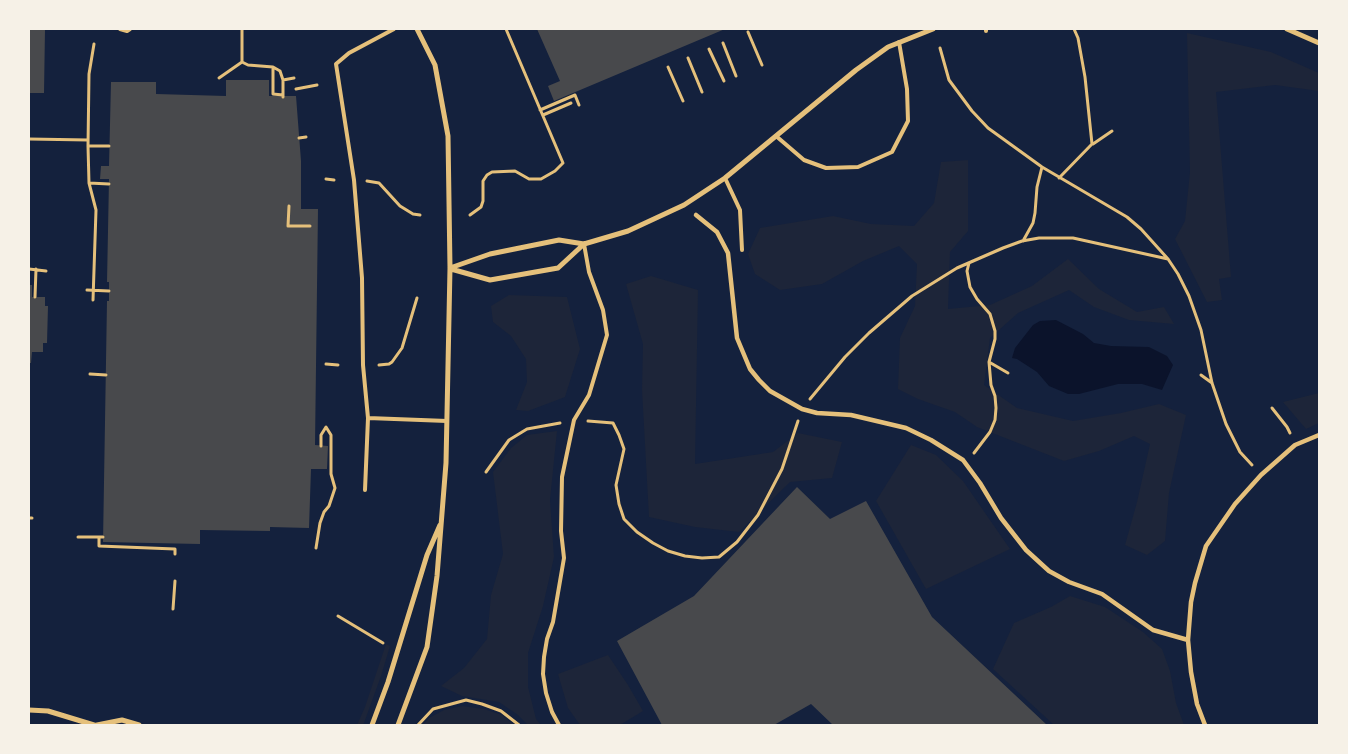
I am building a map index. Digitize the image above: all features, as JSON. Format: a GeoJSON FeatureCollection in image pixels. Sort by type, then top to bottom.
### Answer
{"type":"FeatureCollection","features":[{"type":"Feature","properties":{"kind":"street"},"geometry":{"type":"LineString","coordinates":[[398,725],[427,647],[437,576],[442,520],[447,422],[450,268],[448,136],[435,65],[417,29]]}},
{"type":"Feature","properties":{"kind":"street"},"geometry":{"type":"LineString","coordinates":[[450,268],[490,280],[558,268],[584,244],[636,228],[684,205],[725,178],[856,70],[888,47],[933,29]]}},
{"type":"Feature","properties":{"kind":"street"},"geometry":{"type":"LineString","coordinates":[[1287,29],[1319,43]]}},
{"type":"Feature","properties":{"kind":"street"},"geometry":{"type":"LineString","coordinates":[[696,215],[717,232],[728,253],[737,338],[750,369],[770,391],[802,410],[851,415],[906,428],[931,440],[963,460],[980,483],[1000,518],[1026,550],[1049,571],[1069,582],[1102,594],[1153,630],[1188,640]]}},
{"type":"Feature","properties":{"kind":"street"},"geometry":{"type":"LineString","coordinates":[[450,268],[490,254],[559,240],[584,244]]}},
{"type":"Feature","properties":{"kind":"street"},"geometry":{"type":"LineString","coordinates":[[1204,725],[1190,672],[1188,640],[1191,602],[1206,546],[1235,504],[1261,475],[1295,445],[1319,435]]}},
{"type":"Feature","properties":{"kind":"street"},"geometry":{"type":"LineString","coordinates":[[372,725],[388,682],[427,555],[442,520]]}},
{"type":"Feature","properties":{"kind":"street"},"geometry":{"type":"LineString","coordinates":[[29,710],[48,711],[96,725],[122,720],[139,725]]}},
{"type":"Feature","properties":{"kind":"lane"},"geometry":{"type":"LineString","coordinates":[[120,29],[127,31],[130,29]]}},
{"type":"Feature","properties":{"kind":"lane"},"geometry":{"type":"LineString","coordinates":[[365,490],[368,418],[364,365],[362,278],[354,180],[336,64],[349,53],[394,29]]}},
{"type":"Feature","properties":{"kind":"lane"},"geometry":{"type":"LineString","coordinates":[[776,136],[804,160],[826,168],[858,167],[892,152],[908,121],[907,89],[899,42]]}},
{"type":"Feature","properties":{"kind":"lane"},"geometry":{"type":"LineString","coordinates":[[725,178],[740,210],[742,250]]}},
{"type":"Feature","properties":{"kind":"lane"},"geometry":{"type":"LineString","coordinates":[[559,725],[546,694],[543,674],[547,639],[553,622],[564,558],[561,504],[562,477],[574,420],[589,395],[607,335],[603,310],[589,272],[584,244]]}},
{"type":"Feature","properties":{"kind":"lane"},"geometry":{"type":"LineString","coordinates":[[368,418],[447,422]]}},
{"type":"Feature","properties":{"kind":"path"},"geometry":{"type":"LineString","coordinates":[[242,29],[242,62]]}},
{"type":"Feature","properties":{"kind":"path"},"geometry":{"type":"LineString","coordinates":[[470,215],[481,207],[483,201],[483,181],[492,172],[515,171],[529,179],[541,179],[555,171],[563,163],[506,29]]}},
{"type":"Feature","properties":{"kind":"path"},"geometry":{"type":"LineString","coordinates":[[1074,29],[1078,38],[1085,77],[1092,144]]}},
{"type":"Feature","properties":{"kind":"path"},"geometry":{"type":"LineString","coordinates":[[748,32],[762,65]]}},
{"type":"Feature","properties":{"kind":"path"},"geometry":{"type":"LineString","coordinates":[[723,43],[736,76]]}},
{"type":"Feature","properties":{"kind":"path"},"geometry":{"type":"LineString","coordinates":[[93,300],[96,210],[89,183],[88,140],[89,74],[94,44]]}},
{"type":"Feature","properties":{"kind":"path"},"geometry":{"type":"LineString","coordinates":[[940,48],[950,80],[972,111],[988,128],[1059,178],[1127,217],[1141,229],[1168,259],[1189,296],[1201,330],[1212,384],[1226,424],[1240,452],[1261,475]]}},
{"type":"Feature","properties":{"kind":"path"},"geometry":{"type":"LineString","coordinates":[[709,49],[724,81]]}},
{"type":"Feature","properties":{"kind":"path"},"geometry":{"type":"LineString","coordinates":[[688,58],[702,92]]}},
{"type":"Feature","properties":{"kind":"path"},"geometry":{"type":"LineString","coordinates":[[242,62],[248,65],[273,68],[280,71],[283,80],[283,96],[273,94],[273,68]]}},
{"type":"Feature","properties":{"kind":"path"},"geometry":{"type":"LineString","coordinates":[[219,78],[242,62]]}},
{"type":"Feature","properties":{"kind":"path"},"geometry":{"type":"LineString","coordinates":[[668,67],[683,101]]}},
{"type":"Feature","properties":{"kind":"path"},"geometry":{"type":"LineString","coordinates":[[283,80],[294,78]]}},
{"type":"Feature","properties":{"kind":"path"},"geometry":{"type":"LineString","coordinates":[[296,89],[317,85]]}},
{"type":"Feature","properties":{"kind":"path"},"geometry":{"type":"LineString","coordinates":[[540,110],[575,96],[579,105]]}},
{"type":"Feature","properties":{"kind":"path"},"geometry":{"type":"LineString","coordinates":[[542,115],[571,103]]}},
{"type":"Feature","properties":{"kind":"path"},"geometry":{"type":"LineString","coordinates":[[1059,178],[1092,144],[1112,131]]}},
{"type":"Feature","properties":{"kind":"path"},"geometry":{"type":"LineString","coordinates":[[299,138],[306,137]]}},
{"type":"Feature","properties":{"kind":"path"},"geometry":{"type":"LineString","coordinates":[[29,139],[88,140]]}},
{"type":"Feature","properties":{"kind":"path"},"geometry":{"type":"LineString","coordinates":[[88,146],[110,146]]}},
{"type":"Feature","properties":{"kind":"path"},"geometry":{"type":"LineString","coordinates":[[1022,241],[1033,223],[1037,187],[1042,167]]}},
{"type":"Feature","properties":{"kind":"path"},"geometry":{"type":"LineString","coordinates":[[326,179],[334,180]]}},
{"type":"Feature","properties":{"kind":"path"},"geometry":{"type":"LineString","coordinates":[[373,181],[379,183],[400,206],[413,214],[420,215]]}},
{"type":"Feature","properties":{"kind":"path"},"geometry":{"type":"LineString","coordinates":[[89,183],[109,184]]}},
{"type":"Feature","properties":{"kind":"path"},"geometry":{"type":"LineString","coordinates":[[289,206],[288,226],[310,226]]}},
{"type":"Feature","properties":{"kind":"path"},"geometry":{"type":"LineString","coordinates":[[486,472],[509,440],[527,429],[574,420],[613,423],[624,449],[616,485],[624,519],[637,532],[668,551],[702,558],[719,557],[737,542],[758,515],[782,468],[802,410],[823,382],[845,357],[876,327],[912,296],[931,283],[969,263],[1022,241],[1056,237],[1073,238],[1168,259]]}},
{"type":"Feature","properties":{"kind":"path"},"geometry":{"type":"LineString","coordinates":[[963,460],[974,453],[990,432],[995,420],[996,408],[990,379],[989,362],[995,339],[994,324],[990,314],[977,299],[970,287],[967,271],[969,263]]}},
{"type":"Feature","properties":{"kind":"path"},"geometry":{"type":"LineString","coordinates":[[29,269],[46,271]]}},
{"type":"Feature","properties":{"kind":"path"},"geometry":{"type":"LineString","coordinates":[[35,297],[36,269]]}},
{"type":"Feature","properties":{"kind":"path"},"geometry":{"type":"LineString","coordinates":[[87,290],[109,291]]}},
{"type":"Feature","properties":{"kind":"path"},"geometry":{"type":"LineString","coordinates":[[379,365],[392,362],[398,353],[417,298]]}},
{"type":"Feature","properties":{"kind":"path"},"geometry":{"type":"LineString","coordinates":[[989,362],[1008,373]]}},
{"type":"Feature","properties":{"kind":"path"},"geometry":{"type":"LineString","coordinates":[[326,364],[338,365]]}},
{"type":"Feature","properties":{"kind":"path"},"geometry":{"type":"LineString","coordinates":[[90,374],[106,374]]}},
{"type":"Feature","properties":{"kind":"path"},"geometry":{"type":"LineString","coordinates":[[1201,375],[1212,384]]}},
{"type":"Feature","properties":{"kind":"path"},"geometry":{"type":"LineString","coordinates":[[1272,408],[1287,426],[1295,445]]}},
{"type":"Feature","properties":{"kind":"path"},"geometry":{"type":"LineString","coordinates":[[316,548],[320,523],[324,512],[329,506],[335,488],[329,455],[331,435],[326,427],[321,435],[320,446]]}},
{"type":"Feature","properties":{"kind":"path"},"geometry":{"type":"LineString","coordinates":[[78,537],[101,537],[99,546],[175,549],[175,554]]}},
{"type":"Feature","properties":{"kind":"path"},"geometry":{"type":"LineString","coordinates":[[173,609],[175,581]]}},
{"type":"Feature","properties":{"kind":"path"},"geometry":{"type":"LineString","coordinates":[[338,616],[382,643]]}},
{"type":"Feature","properties":{"kind":"path"},"geometry":{"type":"LineString","coordinates":[[418,725],[433,710],[466,700],[502,711],[519,725]]}},
{"type":"Feature","properties":{"kind":"shaded area"},"geometry":{"type":"Polygon","coordinates":[[[1187,33],[1271,52],[1319,73],[1319,91],[1275,85],[1216,92],[1231,277],[1219,279],[1222,300],[1207,302],[1175,239],[1185,221],[1190,172],[1187,33]]]}},
{"type":"Feature","properties":{"kind":"shaded area"},"geometry":{"type":"Polygon","coordinates":[[[968,160],[968,231],[950,252],[948,309],[990,305],[1032,286],[1068,259],[1099,289],[1137,312],[1164,307],[1174,324],[1129,320],[1094,307],[1069,290],[1018,313],[990,338],[984,385],[1017,408],[1073,421],[1159,404],[1186,415],[1169,493],[1165,541],[1147,555],[1125,545],[1150,444],[1134,436],[1099,451],[1064,461],[977,427],[955,412],[918,399],[898,389],[900,338],[915,306],[917,264],[899,246],[863,261],[822,284],[780,290],[755,274],[748,254],[760,228],[833,216],[871,224],[914,226],[934,203],[941,162],[968,160]]]}},
{"type":"Feature","properties":{"kind":"shaded area"},"geometry":{"type":"Polygon","coordinates":[[[651,276],[698,290],[695,464],[773,452],[798,433],[842,442],[832,478],[790,482],[739,532],[695,527],[649,517],[642,390],[643,344],[626,284],[651,276]]]}},
{"type":"Feature","properties":{"kind":"shaded area"},"geometry":{"type":"Polygon","coordinates":[[[509,295],[567,297],[580,349],[565,397],[528,411],[516,410],[527,382],[526,359],[511,336],[493,322],[491,306],[509,295]]]}},
{"type":"Feature","properties":{"kind":"shaded area"},"geometry":{"type":"Polygon","coordinates":[[[1056,320],[1083,334],[1094,343],[1111,346],[1149,347],[1167,356],[1173,365],[1162,390],[1142,384],[1118,384],[1079,394],[1068,394],[1049,386],[1037,372],[1017,359],[1012,358],[1015,348],[1033,325],[1040,321],[1056,320]]]}},
{"type":"Feature","properties":{"kind":"shaded area"},"geometry":{"type":"Polygon","coordinates":[[[1319,393],[1319,423],[1306,429],[1283,402],[1319,393]]]}},
{"type":"Feature","properties":{"kind":"shaded area"},"geometry":{"type":"Polygon","coordinates":[[[557,431],[550,500],[554,557],[543,606],[528,653],[528,687],[536,719],[541,725],[528,725],[518,715],[499,702],[462,696],[441,686],[464,668],[487,639],[491,595],[503,554],[493,472],[511,448],[527,435],[557,431]]]}},
{"type":"Feature","properties":{"kind":"shaded area"},"geometry":{"type":"Polygon","coordinates":[[[911,445],[936,455],[963,481],[1010,549],[926,589],[876,501],[911,445]]]}},
{"type":"Feature","properties":{"kind":"shaded area"},"geometry":{"type":"Polygon","coordinates":[[[1070,596],[1105,607],[1143,632],[1162,649],[1170,671],[1176,703],[1184,725],[1054,725],[993,669],[1014,623],[1051,607],[1070,596]]]}},
{"type":"Feature","properties":{"kind":"shaded area"},"geometry":{"type":"Polygon","coordinates":[[[386,644],[390,646],[381,676],[364,723],[363,725],[357,725],[365,707],[386,644]]]}},
{"type":"Feature","properties":{"kind":"shaded area"},"geometry":{"type":"Polygon","coordinates":[[[608,655],[643,711],[620,725],[580,725],[568,708],[558,674],[608,655]]]}},
{"type":"Feature","properties":{"kind":"shaded area"},"geometry":{"type":"Polygon","coordinates":[[[462,706],[484,709],[502,715],[514,725],[423,725],[429,718],[444,710],[462,706]]]}},
{"type":"Feature","properties":{"kind":"building"},"geometry":{"type":"Polygon","coordinates":[[[29,29],[45,29],[44,93],[29,93],[29,29]]]}},
{"type":"Feature","properties":{"kind":"building"},"geometry":{"type":"Polygon","coordinates":[[[537,29],[725,29],[554,101],[548,86],[560,81],[537,29]]]}},
{"type":"Feature","properties":{"kind":"building"},"geometry":{"type":"Polygon","coordinates":[[[226,80],[269,80],[269,96],[296,96],[301,161],[301,209],[318,209],[315,445],[328,446],[327,469],[311,469],[309,528],[270,527],[270,531],[200,530],[200,544],[103,542],[107,301],[109,301],[109,282],[107,282],[109,179],[100,179],[101,166],[109,166],[111,82],[156,82],[156,94],[226,96],[226,80]]]}},
{"type":"Feature","properties":{"kind":"building"},"geometry":{"type":"Polygon","coordinates":[[[29,285],[32,285],[32,297],[45,297],[45,306],[48,306],[47,343],[43,343],[43,352],[32,352],[31,363],[29,363],[29,285]]]}},
{"type":"Feature","properties":{"kind":"building"},"geometry":{"type":"Polygon","coordinates":[[[797,487],[830,519],[866,501],[932,617],[1047,725],[833,725],[811,704],[774,725],[662,725],[617,641],[694,596],[797,487]]]}}]}
